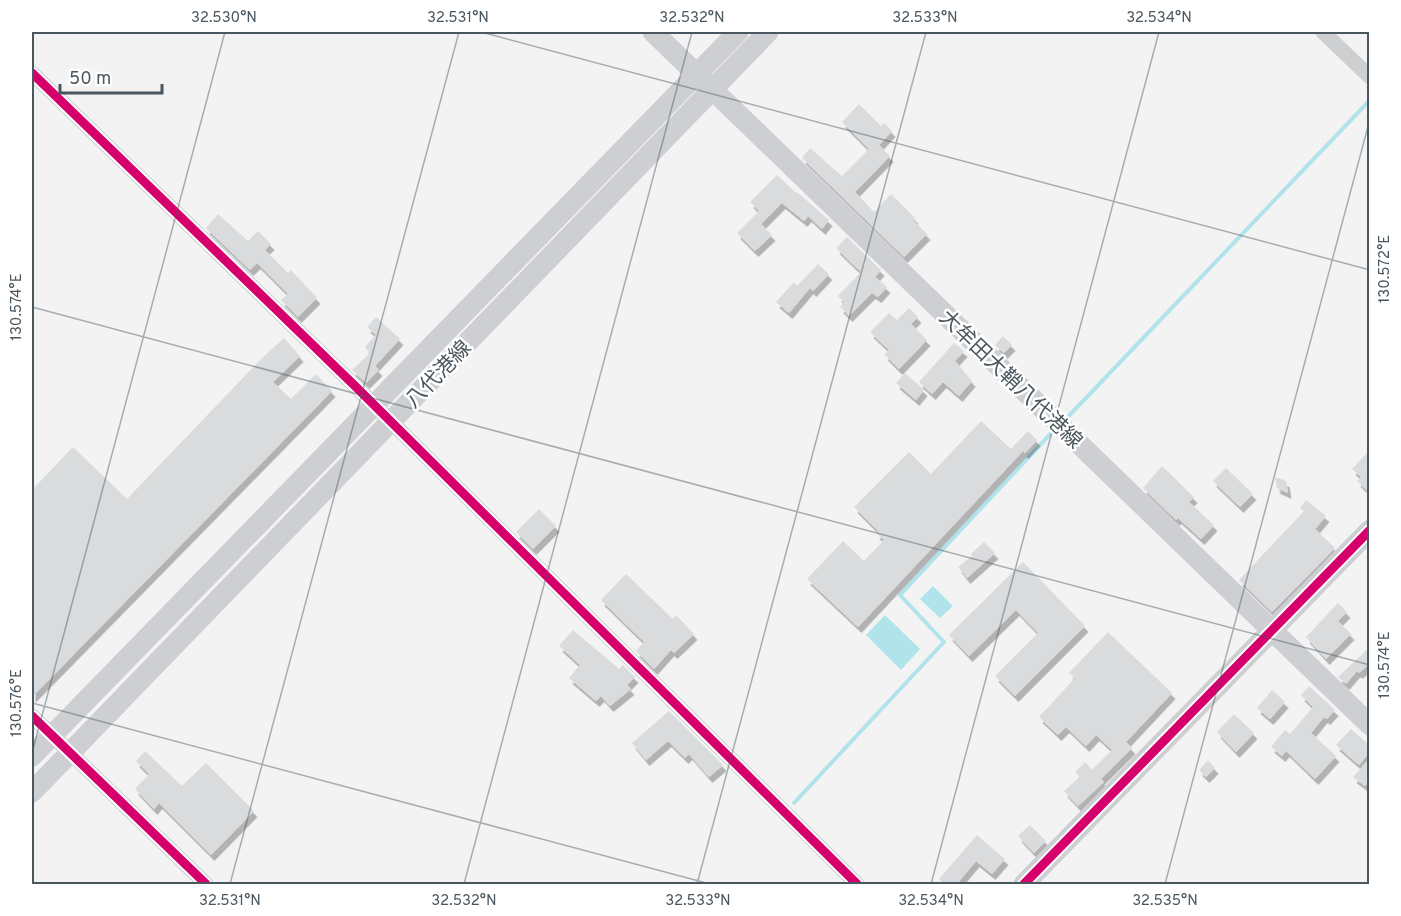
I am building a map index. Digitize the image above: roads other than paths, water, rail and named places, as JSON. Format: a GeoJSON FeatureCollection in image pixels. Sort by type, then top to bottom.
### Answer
{"type":"FeatureCollection","features":[{"type":"Feature","properties":{"kind":"main road","name":"大牟田大鞘八代港線"},"geometry":{"type":"LineString","coordinates":[[653,32],[1370,726]]}},
{"type":"Feature","properties":{"kind":"main road","name":"八代港線"},"geometry":{"type":"LineString","coordinates":[[32,756],[738,32]]}},
{"type":"Feature","properties":{"kind":"main road","name":"八代港線"},"geometry":{"type":"LineString","coordinates":[[32,792],[768,32]]}},
{"type":"Feature","properties":{"kind":"main road"},"geometry":{"type":"LineString","coordinates":[[1024,885],[1370,530]]}},
{"type":"Feature","properties":{"kind":"street"},"geometry":{"type":"LineString","coordinates":[[1323,32],[1370,77]]}},
{"type":"Feature","properties":{"kind":"street"},"geometry":{"type":"LineString","coordinates":[[32,73],[374,405],[857,885]]}},
{"type":"Feature","properties":{"kind":"street"},"geometry":{"type":"LineString","coordinates":[[32,716],[206,885]]}},
{"type":"Feature","properties":{"kind":"water"},"geometry":{"type":"Polygon","coordinates":[[[933,586],[953,606],[940,618],[920,599],[933,586]]]}},
{"type":"Feature","properties":{"kind":"water"},"geometry":{"type":"Polygon","coordinates":[[[885,615],[920,649],[901,670],[866,635],[885,615]]]}},
{"type":"Feature","properties":{"kind":"waterway"},"geometry":{"type":"LineString","coordinates":[[1064,421],[1370,100]]}},
{"type":"Feature","properties":{"kind":"waterway"},"geometry":{"type":"LineString","coordinates":[[794,803],[944,642],[900,595],[1054,430]]}}]}
